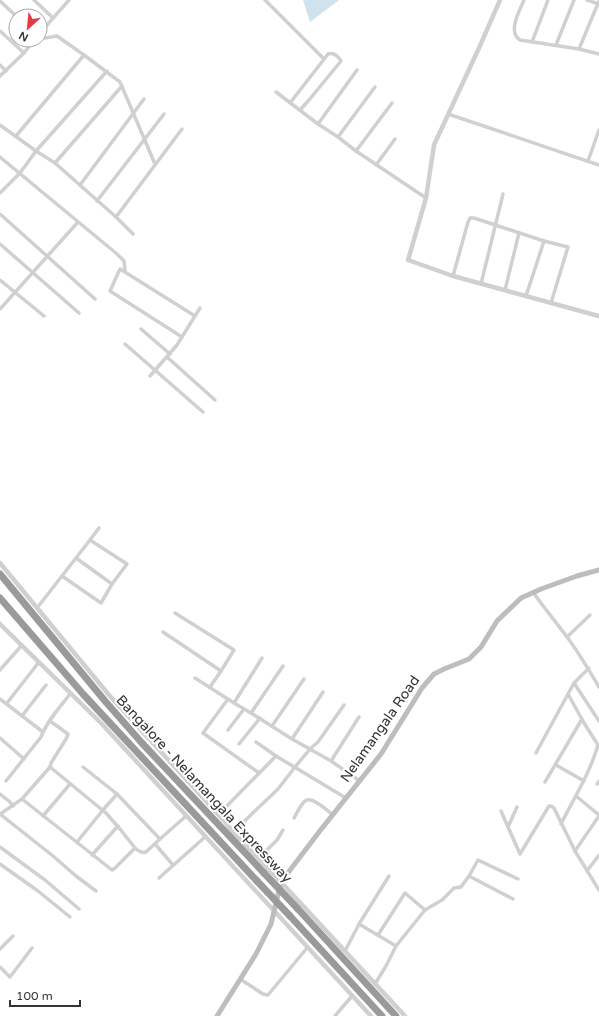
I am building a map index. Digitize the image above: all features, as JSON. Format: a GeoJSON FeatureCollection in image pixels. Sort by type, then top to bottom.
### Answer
{"type":"FeatureCollection","features":[{"type":"Feature","properties":{"kind":"highway","name":"Bangalore - Nelamangala Expressway"},"geometry":{"type":"LineString","coordinates":[[0,574],[104,701],[396,1016]]}},
{"type":"Feature","properties":{"kind":"highway","name":"Bangalore - Nelamangala Expressway"},"geometry":{"type":"LineString","coordinates":[[0,598],[83,694],[382,1016]]}},
{"type":"Feature","properties":{"kind":"main road","name":"Nelamangala Road"},"geometry":{"type":"LineString","coordinates":[[281,882],[381,754],[422,688],[434,674],[444,668],[469,659],[481,648],[497,621],[520,598],[577,576],[599,570]]}},
{"type":"Feature","properties":{"kind":"main road"},"geometry":{"type":"LineString","coordinates":[[217,1016],[256,954],[271,924],[281,882]]}},
{"type":"Feature","properties":{"kind":"street"},"geometry":{"type":"LineString","coordinates":[[34,0],[53,18]]}},
{"type":"Feature","properties":{"kind":"street"},"geometry":{"type":"LineString","coordinates":[[48,24],[69,0]]}},
{"type":"Feature","properties":{"kind":"street"},"geometry":{"type":"LineString","coordinates":[[265,0],[324,59]]}},
{"type":"Feature","properties":{"kind":"street"},"geometry":{"type":"LineString","coordinates":[[500,0],[434,145],[426,198],[408,260],[452,276],[599,316]]}},
{"type":"Feature","properties":{"kind":"street"},"geometry":{"type":"LineString","coordinates":[[524,0],[514,25],[517,38],[520,40],[579,49],[599,54]]}},
{"type":"Feature","properties":{"kind":"street"},"geometry":{"type":"LineString","coordinates":[[532,42],[548,0]]}},
{"type":"Feature","properties":{"kind":"street"},"geometry":{"type":"LineString","coordinates":[[556,46],[574,0]]}},
{"type":"Feature","properties":{"kind":"street"},"geometry":{"type":"LineString","coordinates":[[579,49],[599,2],[587,0]]}},
{"type":"Feature","properties":{"kind":"street"},"geometry":{"type":"LineString","coordinates":[[0,1],[8,8]]}},
{"type":"Feature","properties":{"kind":"street"},"geometry":{"type":"LineString","coordinates":[[0,31],[24,53]]}},
{"type":"Feature","properties":{"kind":"street"},"geometry":{"type":"LineString","coordinates":[[48,38],[57,36],[107,71],[120,82],[155,164]]}},
{"type":"Feature","properties":{"kind":"street"},"geometry":{"type":"LineString","coordinates":[[0,76],[28,48]]}},
{"type":"Feature","properties":{"kind":"street"},"geometry":{"type":"LineString","coordinates":[[290,103],[328,54],[332,53],[338,57],[341,61],[300,110]]}},
{"type":"Feature","properties":{"kind":"street"},"geometry":{"type":"LineString","coordinates":[[16,136],[84,55]]}},
{"type":"Feature","properties":{"kind":"street"},"geometry":{"type":"LineString","coordinates":[[0,65],[6,71]]}},
{"type":"Feature","properties":{"kind":"street"},"geometry":{"type":"LineString","coordinates":[[318,124],[357,70]]}},
{"type":"Feature","properties":{"kind":"street"},"geometry":{"type":"LineString","coordinates":[[0,193],[20,173],[36,151],[107,71]]}},
{"type":"Feature","properties":{"kind":"street"},"geometry":{"type":"LineString","coordinates":[[55,162],[122,86]]}},
{"type":"Feature","properties":{"kind":"street"},"geometry":{"type":"LineString","coordinates":[[338,137],[375,87]]}},
{"type":"Feature","properties":{"kind":"street"},"geometry":{"type":"LineString","coordinates":[[276,92],[356,151],[426,198]]}},
{"type":"Feature","properties":{"kind":"street"},"geometry":{"type":"LineString","coordinates":[[80,185],[144,99]]}},
{"type":"Feature","properties":{"kind":"street"},"geometry":{"type":"LineString","coordinates":[[356,151],[392,103]]}},
{"type":"Feature","properties":{"kind":"street"},"geometry":{"type":"LineString","coordinates":[[97,201],[164,114]]}},
{"type":"Feature","properties":{"kind":"street"},"geometry":{"type":"LineString","coordinates":[[448,114],[599,165]]}},
{"type":"Feature","properties":{"kind":"street"},"geometry":{"type":"LineString","coordinates":[[0,125],[36,151],[55,162],[133,234]]}},
{"type":"Feature","properties":{"kind":"street"},"geometry":{"type":"LineString","coordinates":[[116,217],[182,129]]}},
{"type":"Feature","properties":{"kind":"street"},"geometry":{"type":"LineString","coordinates":[[588,162],[599,130]]}},
{"type":"Feature","properties":{"kind":"street"},"geometry":{"type":"LineString","coordinates":[[376,165],[394,139]]}},
{"type":"Feature","properties":{"kind":"street"},"geometry":{"type":"LineString","coordinates":[[0,157],[117,254],[124,261],[124,271]]}},
{"type":"Feature","properties":{"kind":"street"},"geometry":{"type":"LineString","coordinates":[[481,284],[503,194]]}},
{"type":"Feature","properties":{"kind":"street"},"geometry":{"type":"LineString","coordinates":[[0,214],[95,299]]}},
{"type":"Feature","properties":{"kind":"street"},"geometry":{"type":"LineString","coordinates":[[452,276],[470,218],[474,218],[544,241],[568,247],[551,303]]}},
{"type":"Feature","properties":{"kind":"street"},"geometry":{"type":"LineString","coordinates":[[0,309],[78,222]]}},
{"type":"Feature","properties":{"kind":"street"},"geometry":{"type":"LineString","coordinates":[[505,290],[519,233]]}},
{"type":"Feature","properties":{"kind":"street"},"geometry":{"type":"LineString","coordinates":[[526,296],[544,241]]}},
{"type":"Feature","properties":{"kind":"street"},"geometry":{"type":"LineString","coordinates":[[0,244],[79,313]]}},
{"type":"Feature","properties":{"kind":"street"},"geometry":{"type":"LineString","coordinates":[[182,337],[110,291],[120,269],[195,316]]}},
{"type":"Feature","properties":{"kind":"street"},"geometry":{"type":"LineString","coordinates":[[0,280],[44,316]]}},
{"type":"Feature","properties":{"kind":"street"},"geometry":{"type":"LineString","coordinates":[[150,376],[177,345],[200,308]]}},
{"type":"Feature","properties":{"kind":"street"},"geometry":{"type":"LineString","coordinates":[[141,329],[215,400]]}},
{"type":"Feature","properties":{"kind":"street"},"geometry":{"type":"LineString","coordinates":[[126,344],[203,412]]}},
{"type":"Feature","properties":{"kind":"street"},"geometry":{"type":"LineString","coordinates":[[38,608],[99,528]]}},
{"type":"Feature","properties":{"kind":"street"},"geometry":{"type":"LineString","coordinates":[[62,576],[101,603],[112,584],[127,564],[90,540]]}},
{"type":"Feature","properties":{"kind":"street"},"geometry":{"type":"LineString","coordinates":[[76,558],[112,584]]}},
{"type":"Feature","properties":{"kind":"street"},"geometry":{"type":"LineString","coordinates":[[0,563],[108,694],[405,1016]]}},
{"type":"Feature","properties":{"kind":"street"},"geometry":{"type":"LineString","coordinates":[[533,592],[567,637],[599,687]]}},
{"type":"Feature","properties":{"kind":"street"},"geometry":{"type":"LineString","coordinates":[[175,613],[234,650],[210,687]]}},
{"type":"Feature","properties":{"kind":"street"},"geometry":{"type":"LineString","coordinates":[[567,637],[590,615]]}},
{"type":"Feature","properties":{"kind":"street"},"geometry":{"type":"LineString","coordinates":[[0,624],[101,723],[370,1016]]}},
{"type":"Feature","properties":{"kind":"street"},"geometry":{"type":"LineString","coordinates":[[163,632],[221,671]]}},
{"type":"Feature","properties":{"kind":"street"},"geometry":{"type":"LineString","coordinates":[[0,670],[22,645]]}},
{"type":"Feature","properties":{"kind":"street"},"geometry":{"type":"LineString","coordinates":[[234,703],[262,658]]}},
{"type":"Feature","properties":{"kind":"street"},"geometry":{"type":"LineString","coordinates":[[6,703],[39,662]]}},
{"type":"Feature","properties":{"kind":"street"},"geometry":{"type":"LineString","coordinates":[[251,713],[283,666]]}},
{"type":"Feature","properties":{"kind":"street"},"geometry":{"type":"LineString","coordinates":[[536,753],[574,683],[588,668]]}},
{"type":"Feature","properties":{"kind":"street"},"geometry":{"type":"LineString","coordinates":[[195,678],[292,739],[331,761],[360,781]]}},
{"type":"Feature","properties":{"kind":"street"},"geometry":{"type":"LineString","coordinates":[[272,726],[304,679]]}},
{"type":"Feature","properties":{"kind":"street"},"geometry":{"type":"LineString","coordinates":[[574,683],[599,721]]}},
{"type":"Feature","properties":{"kind":"street"},"geometry":{"type":"LineString","coordinates":[[22,716],[46,685]]}},
{"type":"Feature","properties":{"kind":"street"},"geometry":{"type":"LineString","coordinates":[[292,739],[323,692]]}},
{"type":"Feature","properties":{"kind":"street"},"geometry":{"type":"LineString","coordinates":[[6,781],[42,737],[43,732],[70,694]]}},
{"type":"Feature","properties":{"kind":"street"},"geometry":{"type":"LineString","coordinates":[[561,824],[584,781],[595,757],[598,745],[568,694]]}},
{"type":"Feature","properties":{"kind":"street"},"geometry":{"type":"LineString","coordinates":[[0,699],[43,732]]}},
{"type":"Feature","properties":{"kind":"street"},"geometry":{"type":"LineString","coordinates":[[228,699],[203,733],[259,773]]}},
{"type":"Feature","properties":{"kind":"street"},"geometry":{"type":"LineString","coordinates":[[234,832],[278,789],[294,767],[318,742],[344,705]]}},
{"type":"Feature","properties":{"kind":"street"},"geometry":{"type":"LineString","coordinates":[[228,730],[244,709]]}},
{"type":"Feature","properties":{"kind":"street"},"geometry":{"type":"LineString","coordinates":[[331,761],[359,717]]}},
{"type":"Feature","properties":{"kind":"street"},"geometry":{"type":"LineString","coordinates":[[239,744],[260,718]]}},
{"type":"Feature","properties":{"kind":"street"},"geometry":{"type":"LineString","coordinates":[[545,782],[556,766],[582,719]]}},
{"type":"Feature","properties":{"kind":"street"},"geometry":{"type":"LineString","coordinates":[[50,722],[68,734],[66,739],[50,767],[22,799],[0,814],[96,891]]}},
{"type":"Feature","properties":{"kind":"street"},"geometry":{"type":"LineString","coordinates":[[0,738],[24,759]]}},
{"type":"Feature","properties":{"kind":"street"},"geometry":{"type":"LineString","coordinates":[[256,742],[276,756],[346,798]]}},
{"type":"Feature","properties":{"kind":"street"},"geometry":{"type":"LineString","coordinates":[[218,815],[276,756]]}},
{"type":"Feature","properties":{"kind":"street"},"geometry":{"type":"LineString","coordinates":[[595,757],[599,760]]}},
{"type":"Feature","properties":{"kind":"street"},"geometry":{"type":"LineString","coordinates":[[556,766],[584,781]]}},
{"type":"Feature","properties":{"kind":"street"},"geometry":{"type":"LineString","coordinates":[[50,767],[103,810],[135,848],[141,851],[146,852],[186,816]]}},
{"type":"Feature","properties":{"kind":"street"},"geometry":{"type":"LineString","coordinates":[[83,767],[117,794],[160,839]]}},
{"type":"Feature","properties":{"kind":"street"},"geometry":{"type":"LineString","coordinates":[[43,816],[70,784]]}},
{"type":"Feature","properties":{"kind":"street"},"geometry":{"type":"LineString","coordinates":[[0,794],[13,806]]}},
{"type":"Feature","properties":{"kind":"street"},"geometry":{"type":"LineString","coordinates":[[77,842],[117,794]]}},
{"type":"Feature","properties":{"kind":"street"},"geometry":{"type":"LineString","coordinates":[[575,851],[599,816],[576,796]]}},
{"type":"Feature","properties":{"kind":"street"},"geometry":{"type":"LineString","coordinates":[[22,799],[112,870],[135,848]]}},
{"type":"Feature","properties":{"kind":"street"},"geometry":{"type":"LineString","coordinates":[[294,818],[305,801],[309,799],[313,800],[333,815]]}},
{"type":"Feature","properties":{"kind":"street"},"geometry":{"type":"LineString","coordinates":[[501,811],[520,854],[549,806],[554,808],[575,851],[599,890]]}},
{"type":"Feature","properties":{"kind":"street"},"geometry":{"type":"LineString","coordinates":[[508,827],[517,807]]}},
{"type":"Feature","properties":{"kind":"street"},"geometry":{"type":"LineString","coordinates":[[92,855],[118,826]]}},
{"type":"Feature","properties":{"kind":"street"},"geometry":{"type":"LineString","coordinates":[[260,858],[277,840],[283,830]]}},
{"type":"Feature","properties":{"kind":"street"},"geometry":{"type":"LineString","coordinates":[[159,878],[205,837]]}},
{"type":"Feature","properties":{"kind":"street"},"geometry":{"type":"LineString","coordinates":[[155,844],[173,865]]}},
{"type":"Feature","properties":{"kind":"street"},"geometry":{"type":"LineString","coordinates":[[0,847],[45,880],[79,909]]}},
{"type":"Feature","properties":{"kind":"street"},"geometry":{"type":"LineString","coordinates":[[587,871],[599,855]]}},
{"type":"Feature","properties":{"kind":"street"},"geometry":{"type":"LineString","coordinates":[[375,984],[396,946],[426,910],[442,900],[454,888],[461,887],[478,860],[518,880]]}},
{"type":"Feature","properties":{"kind":"street"},"geometry":{"type":"LineString","coordinates":[[0,864],[38,891],[70,917]]}},
{"type":"Feature","properties":{"kind":"street"},"geometry":{"type":"LineString","coordinates":[[345,951],[359,924],[389,876]]}},
{"type":"Feature","properties":{"kind":"street"},"geometry":{"type":"LineString","coordinates":[[469,876],[513,898]]}},
{"type":"Feature","properties":{"kind":"street"},"geometry":{"type":"LineString","coordinates":[[378,935],[405,893],[426,910]]}},
{"type":"Feature","properties":{"kind":"street"},"geometry":{"type":"LineString","coordinates":[[359,924],[396,946]]}},
{"type":"Feature","properties":{"kind":"street"},"geometry":{"type":"LineString","coordinates":[[0,949],[14,936]]}},
{"type":"Feature","properties":{"kind":"street"},"geometry":{"type":"LineString","coordinates":[[0,968],[10,977],[32,948]]}},
{"type":"Feature","properties":{"kind":"street"},"geometry":{"type":"LineString","coordinates":[[240,979],[263,994],[268,995],[307,948]]}},
{"type":"Feature","properties":{"kind":"street"},"geometry":{"type":"LineString","coordinates":[[335,1016],[352,996]]}},
{"type":"Feature","properties":{"kind":"water"},"geometry":{"type":"Polygon","coordinates":[[[303,0],[339,0],[310,22],[303,0]]]}}]}
